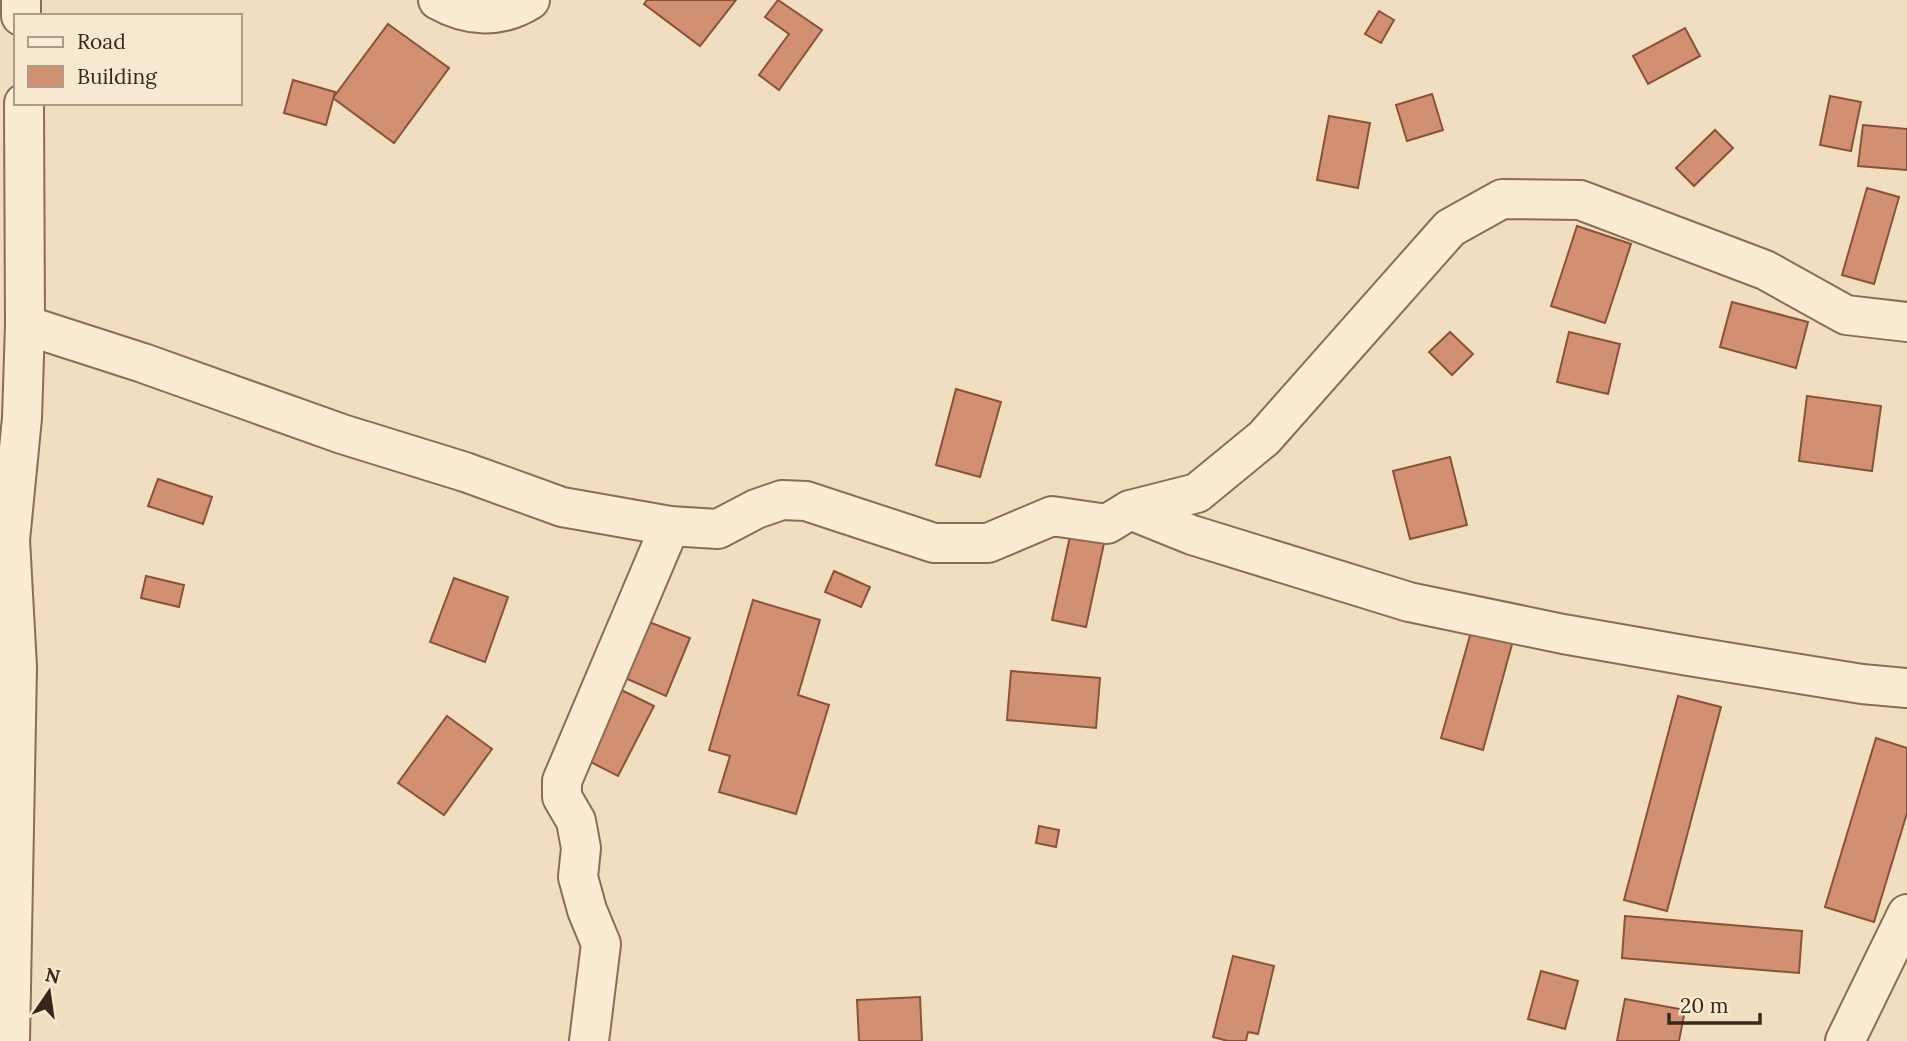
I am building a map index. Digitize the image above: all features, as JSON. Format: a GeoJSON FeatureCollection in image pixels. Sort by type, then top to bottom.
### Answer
{"type":"FeatureCollection","features":[{"type":"Feature","properties":{"kind":"street"},"geometry":{"type":"LineString","coordinates":[[438,0],[469,14],[516,9],[530,0]]}},
{"type":"Feature","properties":{"kind":"street"},"geometry":{"type":"LineString","coordinates":[[10,1041],[17,667],[10,540],[22,418],[25,325],[24,105]]}},
{"type":"Feature","properties":{"kind":"street"},"geometry":{"type":"LineString","coordinates":[[25,325],[562,507],[670,526],[718,529],[756,509],[782,500],[806,501],[934,543],[988,543],[1052,516],[1107,524],[1130,510],[1197,493],[1264,438],[1450,228],[1502,199],[1580,200],[1765,270],[1846,315],[1907,323]]}},
{"type":"Feature","properties":{"kind":"street"},"geometry":{"type":"LineString","coordinates":[[1192,535],[1197,493]]}},
{"type":"Feature","properties":{"kind":"street"},"geometry":{"type":"LineString","coordinates":[[1130,510],[1192,535],[1422,605],[1689,656],[1862,684],[1907,688]]}},
{"type":"Feature","properties":{"kind":"street"},"geometry":{"type":"LineString","coordinates":[[589,1041],[601,944],[587,910],[578,877],[581,848],[576,821],[562,797],[562,781],[670,526]]}},
{"type":"Feature","properties":{"kind":"street"},"geometry":{"type":"LineString","coordinates":[[1845,1041],[1907,914]]}},
{"type":"Feature","properties":{"kind":"building"},"geometry":{"type":"Polygon","coordinates":[[[647,0],[736,0],[700,46],[644,4],[647,0]]]}},
{"type":"Feature","properties":{"kind":"building"},"geometry":{"type":"Polygon","coordinates":[[[778,0],[822,30],[779,90],[759,75],[789,34],[765,17],[778,0]]]}},
{"type":"Feature","properties":{"kind":"building"},"geometry":{"type":"Polygon","coordinates":[[[1379,11],[1394,20],[1381,43],[1365,34],[1379,11]]]}},
{"type":"Feature","properties":{"kind":"building"},"geometry":{"type":"Polygon","coordinates":[[[388,24],[449,68],[394,143],[333,98],[388,24]]]}},
{"type":"Feature","properties":{"kind":"building"},"geometry":{"type":"Polygon","coordinates":[[[1685,28],[1700,56],[1648,84],[1633,56],[1685,28]]]}},
{"type":"Feature","properties":{"kind":"building"},"geometry":{"type":"Polygon","coordinates":[[[293,80],[335,92],[326,125],[284,113],[293,80]]]}},
{"type":"Feature","properties":{"kind":"building"},"geometry":{"type":"Polygon","coordinates":[[[1432,94],[1443,130],[1407,141],[1396,105],[1432,94]]]}},
{"type":"Feature","properties":{"kind":"building"},"geometry":{"type":"Polygon","coordinates":[[[1830,96],[1861,102],[1851,151],[1820,145],[1830,96]]]}},
{"type":"Feature","properties":{"kind":"building"},"geometry":{"type":"Polygon","coordinates":[[[1329,116],[1370,123],[1358,188],[1317,180],[1329,116]]]}},
{"type":"Feature","properties":{"kind":"building"},"geometry":{"type":"Polygon","coordinates":[[[1863,125],[1907,129],[1907,170],[1858,166],[1863,125]]]}},
{"type":"Feature","properties":{"kind":"building"},"geometry":{"type":"Polygon","coordinates":[[[1715,130],[1733,148],[1694,186],[1676,168],[1715,130]]]}},
{"type":"Feature","properties":{"kind":"building"},"geometry":{"type":"Polygon","coordinates":[[[1867,188],[1899,197],[1874,284],[1842,275],[1867,188]]]}},
{"type":"Feature","properties":{"kind":"building"},"geometry":{"type":"Polygon","coordinates":[[[1577,226],[1631,244],[1605,323],[1551,306],[1577,226]]]}},
{"type":"Feature","properties":{"kind":"building"},"geometry":{"type":"Polygon","coordinates":[[[1732,302],[1808,322],[1796,368],[1720,347],[1732,302]]]}},
{"type":"Feature","properties":{"kind":"building"},"geometry":{"type":"Polygon","coordinates":[[[1450,332],[1473,354],[1452,375],[1429,352],[1450,332]]]}},
{"type":"Feature","properties":{"kind":"building"},"geometry":{"type":"Polygon","coordinates":[[[1569,332],[1620,344],[1608,394],[1557,382],[1569,332]]]}},
{"type":"Feature","properties":{"kind":"building"},"geometry":{"type":"Polygon","coordinates":[[[956,389],[1001,402],[980,477],[936,465],[956,389]]]}},
{"type":"Feature","properties":{"kind":"building"},"geometry":{"type":"Polygon","coordinates":[[[1807,396],[1881,406],[1872,471],[1799,461],[1807,396]]]}},
{"type":"Feature","properties":{"kind":"building"},"geometry":{"type":"Polygon","coordinates":[[[1450,457],[1467,525],[1410,539],[1393,471],[1450,457]]]}},
{"type":"Feature","properties":{"kind":"building"},"geometry":{"type":"Polygon","coordinates":[[[158,479],[212,497],[203,524],[148,506],[158,479]]]}},
{"type":"Feature","properties":{"kind":"building"},"geometry":{"type":"Polygon","coordinates":[[[1072,527],[1106,534],[1086,627],[1052,620],[1072,527]]]}},
{"type":"Feature","properties":{"kind":"building"},"geometry":{"type":"Polygon","coordinates":[[[834,571],[870,587],[861,607],[825,592],[834,571]]]}},
{"type":"Feature","properties":{"kind":"building"},"geometry":{"type":"Polygon","coordinates":[[[146,576],[184,585],[179,607],[141,598],[146,576]]]}},
{"type":"Feature","properties":{"kind":"building"},"geometry":{"type":"Polygon","coordinates":[[[454,578],[508,597],[485,662],[430,642],[454,578]]]}},
{"type":"Feature","properties":{"kind":"building"},"geometry":{"type":"Polygon","coordinates":[[[753,600],[820,620],[798,695],[829,705],[796,814],[719,792],[730,756],[709,750],[753,600]]]}},
{"type":"Feature","properties":{"kind":"building"},"geometry":{"type":"Polygon","coordinates":[[[649,622],[690,638],[666,696],[625,678],[649,622]]]}},
{"type":"Feature","properties":{"kind":"building"},"geometry":{"type":"Polygon","coordinates":[[[1473,625],[1514,637],[1483,750],[1441,738],[1473,625]]]}},
{"type":"Feature","properties":{"kind":"building"},"geometry":{"type":"Polygon","coordinates":[[[1011,671],[1100,678],[1096,728],[1007,720],[1011,671]]]}},
{"type":"Feature","properties":{"kind":"building"},"geometry":{"type":"Polygon","coordinates":[[[611,685],[654,706],[618,776],[575,754],[611,685]]]}},
{"type":"Feature","properties":{"kind":"building"},"geometry":{"type":"Polygon","coordinates":[[[1678,696],[1721,707],[1667,911],[1624,900],[1678,696]]]}},
{"type":"Feature","properties":{"kind":"building"},"geometry":{"type":"Polygon","coordinates":[[[447,716],[492,749],[444,815],[398,783],[447,716]]]}},
{"type":"Feature","properties":{"kind":"building"},"geometry":{"type":"Polygon","coordinates":[[[1876,738],[1907,748],[1907,813],[1874,922],[1825,907],[1876,738]]]}},
{"type":"Feature","properties":{"kind":"building"},"geometry":{"type":"Polygon","coordinates":[[[1039,826],[1059,830],[1056,847],[1036,843],[1039,826]]]}},
{"type":"Feature","properties":{"kind":"building"},"geometry":{"type":"Polygon","coordinates":[[[1625,916],[1802,931],[1799,973],[1622,958],[1625,916]]]}},
{"type":"Feature","properties":{"kind":"building"},"geometry":{"type":"Polygon","coordinates":[[[1233,956],[1274,966],[1258,1034],[1248,1032],[1246,1041],[1228,1041],[1213,1037],[1233,956]]]}},
{"type":"Feature","properties":{"kind":"building"},"geometry":{"type":"Polygon","coordinates":[[[1541,971],[1578,981],[1565,1029],[1528,1019],[1541,971]]]}},
{"type":"Feature","properties":{"kind":"building"},"geometry":{"type":"Polygon","coordinates":[[[920,997],[922,1041],[859,1041],[857,1000],[920,997]]]}},
{"type":"Feature","properties":{"kind":"building"},"geometry":{"type":"Polygon","coordinates":[[[1625,999],[1685,1010],[1679,1041],[1617,1041],[1625,999]]]}}]}
